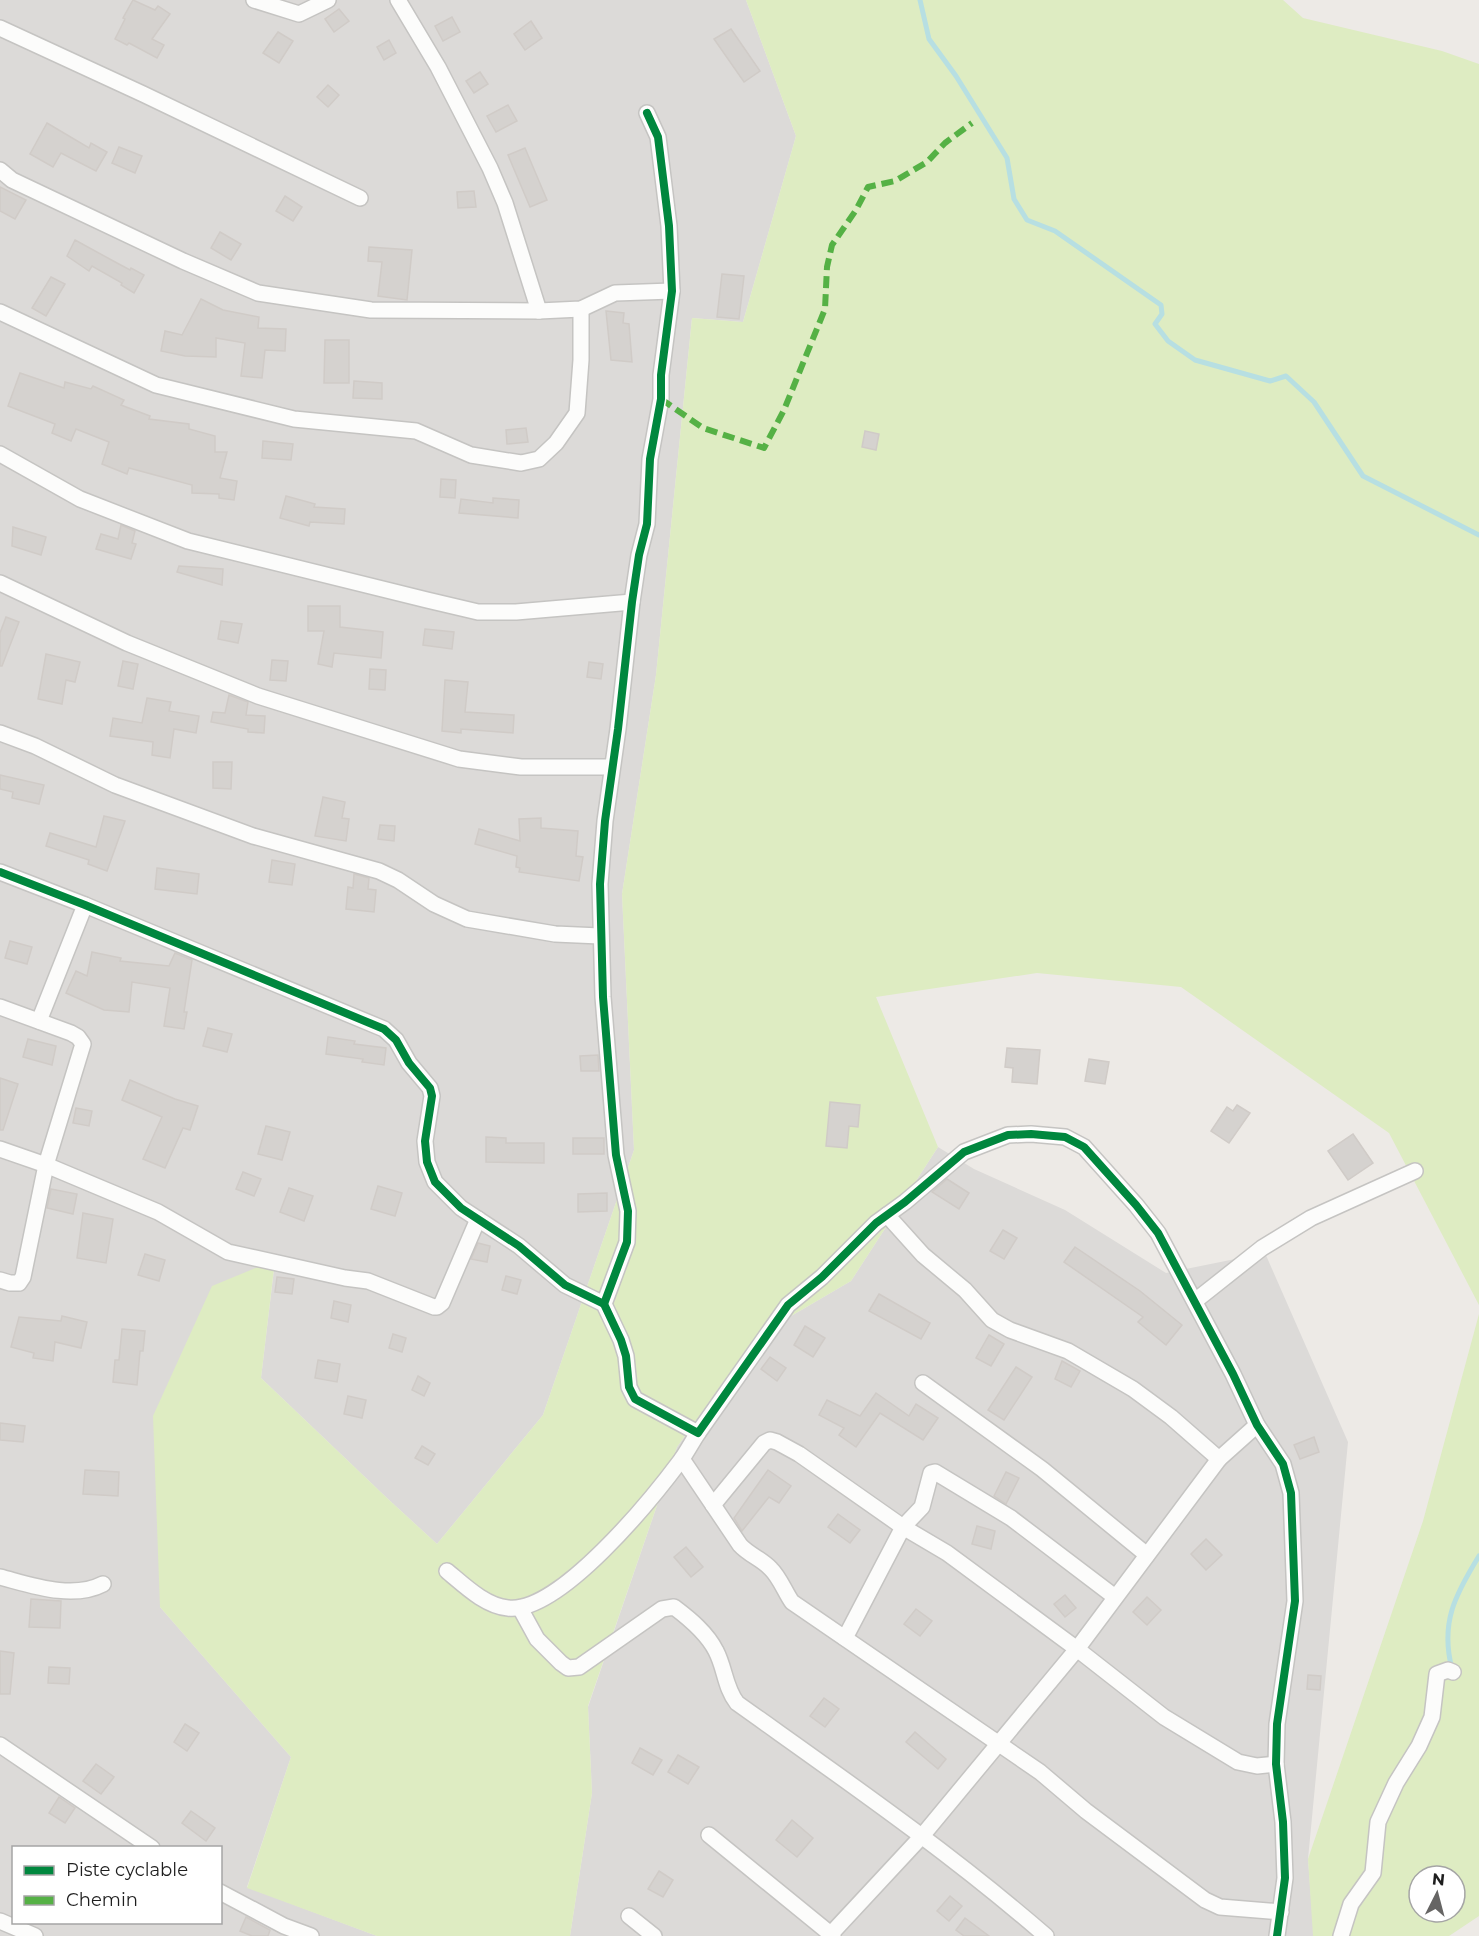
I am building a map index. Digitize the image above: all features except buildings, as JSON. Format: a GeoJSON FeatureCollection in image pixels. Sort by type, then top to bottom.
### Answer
{"type":"FeatureCollection","features":[{"type":"Feature","properties":{"kind":"street"},"geometry":{"type":"LineString","coordinates":[[254,0],[299,14],[328,0]]}},
{"type":"Feature","properties":{"kind":"street"},"geometry":{"type":"LineString","coordinates":[[281,0],[299,14]]}},
{"type":"Feature","properties":{"kind":"street"},"geometry":{"type":"LineString","coordinates":[[398,0],[438,67],[490,168],[505,203],[539,311]]}},
{"type":"Feature","properties":{"kind":"street"},"geometry":{"type":"LineString","coordinates":[[0,28],[360,198]]}},
{"type":"Feature","properties":{"kind":"street"},"geometry":{"type":"LineString","coordinates":[[604,1304],[627,1242],[628,1211],[616,1155],[603,997],[600,884],[632,603],[639,555],[647,524],[650,459],[660,399],[672,291],[669,226],[658,137],[647,113]]}},
{"type":"Feature","properties":{"kind":"street"},"geometry":{"type":"LineString","coordinates":[[0,170],[22,185],[183,261],[258,293],[371,309],[539,311],[581,309],[615,293],[672,291]]}},
{"type":"Feature","properties":{"kind":"street"},"geometry":{"type":"LineString","coordinates":[[0,312],[156,385],[294,419],[416,431],[471,455],[520,463],[539,459],[556,442],[577,413],[581,360],[581,309]]}},
{"type":"Feature","properties":{"kind":"street"},"geometry":{"type":"LineString","coordinates":[[0,454],[80,499],[188,541],[427,600],[478,612],[516,612],[632,603]]}},
{"type":"Feature","properties":{"kind":"street"},"geometry":{"type":"LineString","coordinates":[[0,583],[127,643],[258,696],[459,759],[520,767],[612,767]]}},
{"type":"Feature","properties":{"kind":"street"},"geometry":{"type":"LineString","coordinates":[[0,733],[35,746],[115,786],[253,836],[378,871],[398,880],[434,904],[467,919],[555,934],[600,936]]}},
{"type":"Feature","properties":{"kind":"street"},"geometry":{"type":"LineString","coordinates":[[0,872],[85,904],[384,1029],[396,1040],[409,1063],[430,1088],[432,1096],[425,1141],[427,1162],[435,1182],[461,1208],[519,1246],[565,1285],[604,1304],[626,1356],[628,1387],[634,1399],[698,1433]]}},
{"type":"Feature","properties":{"kind":"street"},"geometry":{"type":"LineString","coordinates":[[39,1021],[85,904]]}},
{"type":"Feature","properties":{"kind":"street"},"geometry":{"type":"LineString","coordinates":[[0,1007],[78,1037],[83,1044],[46,1165],[23,1276],[19,1283],[0,1280]]}},
{"type":"Feature","properties":{"kind":"street"},"geometry":{"type":"LineString","coordinates":[[447,1571],[486,1600],[508,1608],[520,1608],[546,1598],[599,1555],[682,1459],[788,1305],[822,1277],[887,1215],[964,1152],[991,1140],[1008,1135],[1031,1134],[1065,1137],[1084,1147],[1158,1233],[1257,1425],[1283,1464],[1291,1493],[1295,1601],[1277,1724],[1276,1764],[1285,1878],[1277,1936]]}},
{"type":"Feature","properties":{"kind":"street"},"geometry":{"type":"LineString","coordinates":[[0,1149],[46,1165],[171,1218],[228,1252],[368,1281],[437,1307],[442,1303],[478,1219]]}},
{"type":"Feature","properties":{"kind":"street"},"geometry":{"type":"LineString","coordinates":[[1195,1301],[1262,1248],[1311,1218],[1415,1171]]}},
{"type":"Feature","properties":{"kind":"street"},"geometry":{"type":"LineString","coordinates":[[887,1215],[922,1255],[965,1290],[992,1320],[1010,1330],[1068,1351],[1133,1389],[1172,1417],[1219,1459]]}},
{"type":"Feature","properties":{"kind":"street"},"geometry":{"type":"LineString","coordinates":[[923,1383],[1042,1469],[1147,1555]]}},
{"type":"Feature","properties":{"kind":"street"},"geometry":{"type":"LineString","coordinates":[[709,1835],[831,1935],[922,1836],[1077,1649],[1219,1459],[1257,1425]]}},
{"type":"Feature","properties":{"kind":"street"},"geometry":{"type":"LineString","coordinates":[[713,1505],[764,1443],[770,1440],[777,1442],[799,1454],[903,1527],[947,1553],[1077,1649],[1164,1718],[1238,1762],[1257,1766],[1276,1764]]}},
{"type":"Feature","properties":{"kind":"street"},"geometry":{"type":"LineString","coordinates":[[682,1459],[740,1545],[747,1553],[774,1571],[792,1602],[1040,1772],[1095,1818],[1205,1900],[1220,1907],[1281,1912]]}},
{"type":"Feature","properties":{"kind":"street"},"geometry":{"type":"LineString","coordinates":[[844,1638],[903,1527],[922,1507],[927,1494],[929,1477],[935,1472],[1011,1518],[1115,1597]]}},
{"type":"Feature","properties":{"kind":"street"},"geometry":{"type":"LineString","coordinates":[[0,1577],[42,1587],[80,1591],[93,1589],[103,1584]]}},
{"type":"Feature","properties":{"kind":"street"},"geometry":{"type":"LineString","coordinates":[[520,1608],[537,1639],[565,1667],[572,1669],[579,1667],[662,1609],[674,1607],[695,1624],[717,1652],[730,1694],[737,1703],[922,1836],[994,1891],[1046,1936]]}},
{"type":"Feature","properties":{"kind":"street"},"geometry":{"type":"LineString","coordinates":[[1341,1936],[1351,1904],[1373,1873],[1378,1822],[1396,1783],[1419,1746],[1432,1717],[1437,1674],[1448,1670],[1453,1672]]}},
{"type":"Feature","properties":{"kind":"street"},"geometry":{"type":"LineString","coordinates":[[0,1745],[149,1846]]}},
{"type":"Feature","properties":{"kind":"street"},"geometry":{"type":"LineString","coordinates":[[222,1893],[284,1926],[311,1936]]}},
{"type":"Feature","properties":{"kind":"street"},"geometry":{"type":"LineString","coordinates":[[629,1916],[654,1936]]}},
{"type":"Feature","properties":{"kind":"street"},"geometry":{"type":"LineString","coordinates":[[0,1921],[35,1936]]}},
{"type":"Feature","properties":{"kind":"shaded area"},"geometry":{"type":"Polygon","coordinates":[[[0,0],[746,0],[796,136],[743,322],[692,318],[656,675],[622,894],[634,1150],[543,1415],[437,1544],[261,1378],[275,1261],[160,1607],[291,1757],[247,1887],[377,1936],[0,1936],[0,0]]]}},
{"type":"Feature","properties":{"kind":"shaded area"},"geometry":{"type":"Polygon","coordinates":[[[938,1147],[974,1169],[1065,1210],[1166,1273],[1265,1253],[1348,1442],[1308,1859],[1314,1936],[570,1936],[592,1793],[588,1707],[677,1447],[755,1337],[851,1281],[938,1147]]]}},
{"type":"Feature","properties":{"kind":"green space"},"geometry":{"type":"Polygon","coordinates":[[[746,0],[1283,0],[1303,18],[1442,51],[1479,64],[1479,1305],[1389,1133],[1181,987],[1037,973],[876,997],[938,1147],[851,1281],[755,1337],[677,1447],[588,1706],[592,1793],[570,1936],[377,1936],[247,1888],[291,1757],[160,1607],[153,1416],[212,1286],[275,1260],[261,1378],[437,1544],[543,1415],[634,1150],[622,894],[656,675],[692,318],[743,322],[796,136],[746,0]]]}},
{"type":"Feature","properties":{"kind":"green space"},"geometry":{"type":"Polygon","coordinates":[[[1479,1314],[1479,1916],[1467,1924],[1449,1936],[1313,1936],[1308,1859],[1423,1521],[1479,1314]]]}},
{"type":"Feature","properties":{"kind":"waterway"},"geometry":{"type":"LineString","coordinates":[[920,0],[929,39],[956,76],[1007,158],[1014,199],[1027,220],[1055,231],[1161,305],[1162,314],[1155,324],[1168,341],[1195,360],[1270,381],[1286,376],[1314,402],[1363,476],[1479,535]]}},
{"type":"Feature","properties":{"kind":"waterway"},"geometry":{"type":"LineString","coordinates":[[1452,1669],[1448,1637],[1452,1610],[1479,1556]]}},
{"type":"Feature","properties":{"kind":"marked path"},"geometry":{"type":"LineString","coordinates":[[661,399],[703,428],[764,448],[784,410],[825,309],[827,267],[832,245],[856,210],[868,187],[895,181],[927,162],[945,143],[972,123]]}},
{"type":"Feature","properties":{"kind":"cycle path"},"geometry":{"type":"LineString","coordinates":[[604,1304],[627,1242],[628,1211],[616,1155],[603,997],[600,884],[605,821],[632,602],[639,555],[647,524],[650,459],[661,399],[661,375],[672,291],[669,226],[658,137],[647,113]]}},
{"type":"Feature","properties":{"kind":"cycle path"},"geometry":{"type":"LineString","coordinates":[[0,872],[384,1029],[396,1040],[409,1063],[430,1088],[432,1096],[425,1141],[427,1162],[435,1182],[461,1208],[519,1246],[565,1285],[604,1304],[621,1340],[626,1356],[629,1387],[635,1399],[698,1433],[788,1305],[822,1277],[876,1223],[905,1202],[964,1152],[1008,1135],[1031,1134],[1065,1137],[1084,1147],[1158,1233],[1233,1374],[1257,1425],[1283,1464],[1291,1493],[1295,1601],[1277,1724],[1276,1764],[1283,1822],[1285,1878],[1277,1936]]}}]}
